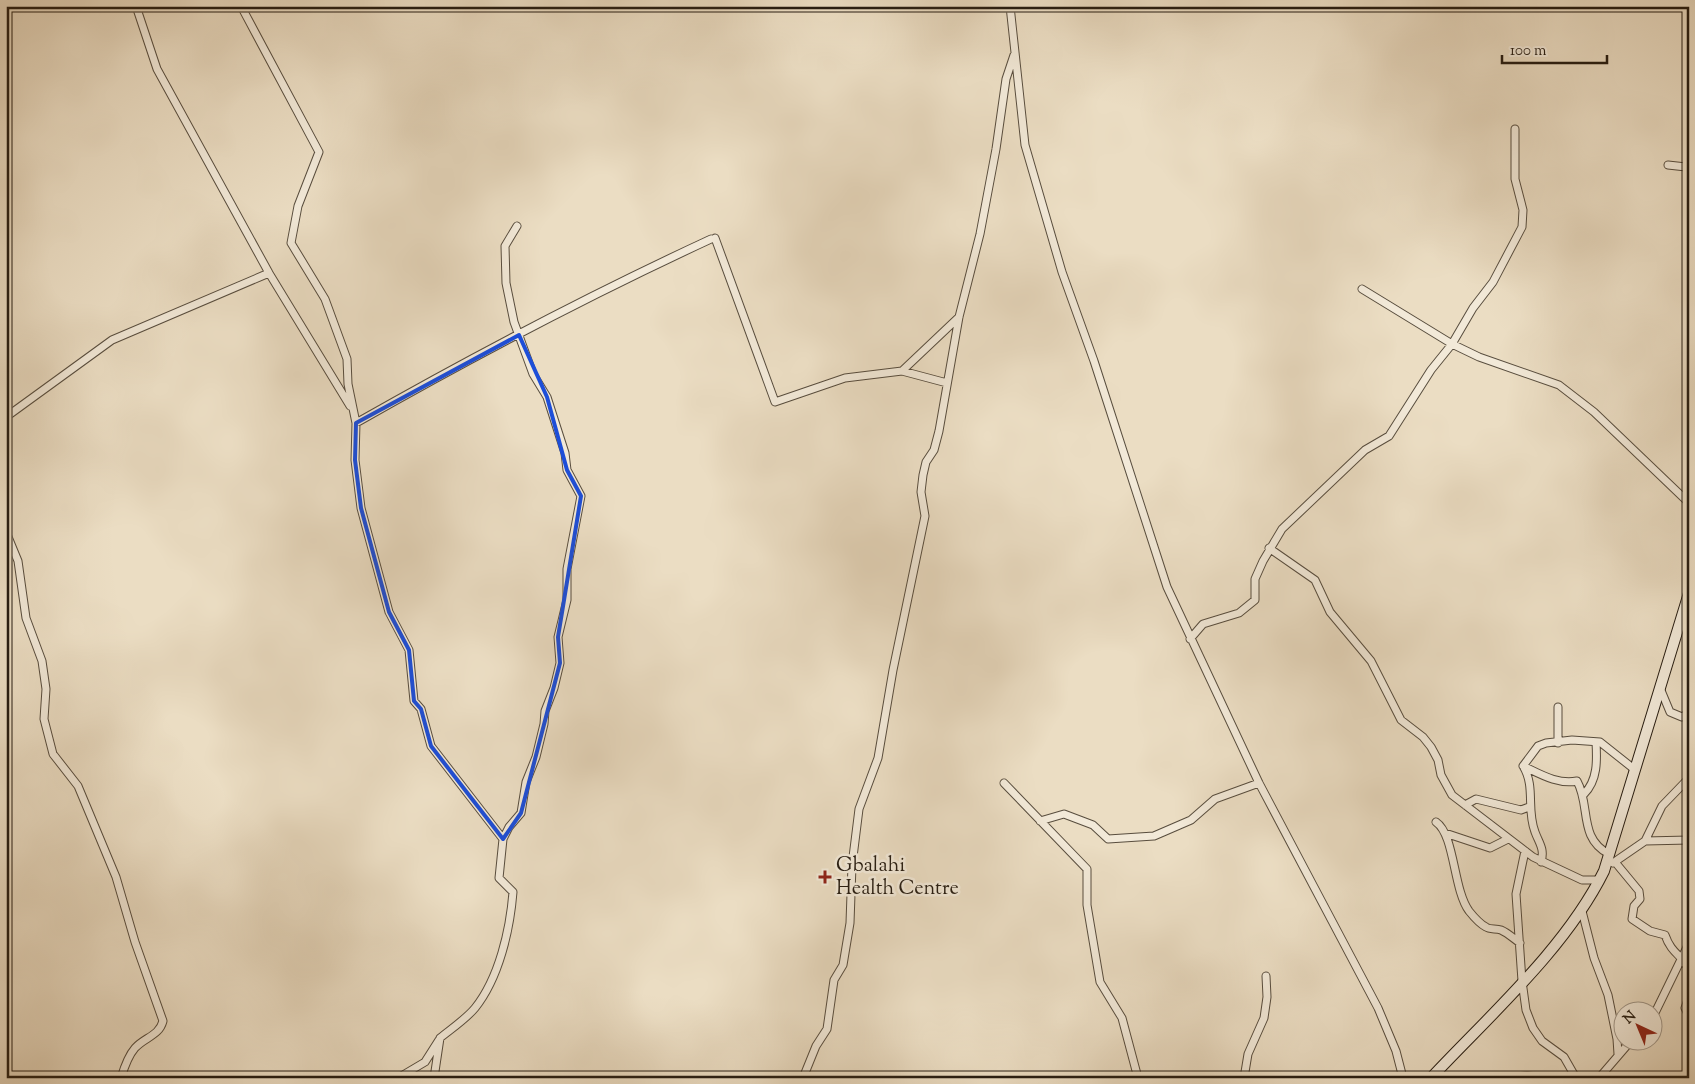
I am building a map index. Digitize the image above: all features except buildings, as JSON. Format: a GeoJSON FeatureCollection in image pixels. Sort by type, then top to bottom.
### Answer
{"type":"FeatureCollection","features":[{"type":"Feature","properties":{"kind":"street"},"geometry":{"type":"LineString","coordinates":[[136,6],[157,69],[269,272],[353,411]]}},
{"type":"Feature","properties":{"kind":"street"},"geometry":{"type":"LineString","coordinates":[[241,6],[319,152],[298,206],[291,244],[325,300],[346,359],[356,423],[355,460],[361,508],[389,612],[409,650],[414,700],[421,709],[431,746],[503,839]]}},
{"type":"Feature","properties":{"kind":"street"},"geometry":{"type":"LineString","coordinates":[[1010,6],[1025,145],[1060,263],[1097,370],[1156,555],[1190,639],[1259,783],[1378,1008],[1396,1051],[1403,1078]]}},
{"type":"Feature","properties":{"kind":"street"},"geometry":{"type":"LineString","coordinates":[[804,1078],[816,1046],[827,1029],[834,980],[843,964],[850,923],[852,865],[859,809],[878,758],[892,670],[925,516],[921,492],[923,475],[926,462],[934,450],[960,317],[980,234],[996,149],[1006,80],[1015,50]]}},
{"type":"Feature","properties":{"kind":"street"},"geometry":{"type":"LineString","coordinates":[[1190,639],[1203,624],[1239,613],[1255,600],[1256,579],[1269,548],[1288,523],[1365,450],[1389,436],[1431,370],[1452,344],[1472,308],[1493,282],[1522,226],[1523,210],[1515,178],[1515,129]]}},
{"type":"Feature","properties":{"kind":"street"},"geometry":{"type":"LineString","coordinates":[[1668,165],[1686,167],[1689,172]]}},
{"type":"Feature","properties":{"kind":"street"},"geometry":{"type":"LineString","coordinates":[[398,1078],[425,1062],[440,1038],[475,1008],[492,978],[506,938],[511,916],[512,892],[499,878],[503,839],[509,827],[521,813],[526,782],[536,757],[545,711],[554,688],[560,663],[558,637],[567,600],[567,569],[581,496],[567,470],[564,453],[547,397],[533,374],[519,335],[506,283],[505,246],[517,226]]}},
{"type":"Feature","properties":{"kind":"street"},"geometry":{"type":"LineString","coordinates":[[356,423],[440,375],[626,278],[713,238],[775,402],[845,378],[902,372],[947,383]]}},
{"type":"Feature","properties":{"kind":"street"},"geometry":{"type":"LineString","coordinates":[[6,417],[112,340],[269,272]]}},
{"type":"Feature","properties":{"kind":"street"},"geometry":{"type":"LineString","coordinates":[[1362,289],[1452,344],[1507,368],[1559,385],[1594,412],[1689,503]]}},
{"type":"Feature","properties":{"kind":"street"},"geometry":{"type":"LineString","coordinates":[[902,372],[960,317]]}},
{"type":"Feature","properties":{"kind":"street"},"geometry":{"type":"LineString","coordinates":[[6,532],[18,561],[26,618],[42,661],[46,689],[44,719],[53,754],[78,786],[108,859],[163,1020],[161,1029],[156,1034],[134,1048],[121,1078]]}},
{"type":"Feature","properties":{"kind":"street"},"geometry":{"type":"LineString","coordinates":[[1269,548],[1316,580],[1330,612],[1371,661],[1401,720],[1431,747],[1438,760],[1441,775],[1452,795],[1541,862],[1582,880],[1602,875]]}},
{"type":"Feature","properties":{"kind":"street"},"geometry":{"type":"LineString","coordinates":[[1438,1076],[1582,911],[1612,858],[1634,769],[1688,597]]}},
{"type":"Feature","properties":{"kind":"street"},"geometry":{"type":"LineString","coordinates":[[1659,688],[1670,712],[1682,717],[1689,712]]}},
{"type":"Feature","properties":{"kind":"street"},"geometry":{"type":"LineString","coordinates":[[1558,707],[1558,743]]}},
{"type":"Feature","properties":{"kind":"street"},"geometry":{"type":"LineString","coordinates":[[1523,766],[1538,746],[1546,743],[1572,740],[1600,742],[1634,769]]}},
{"type":"Feature","properties":{"kind":"street"},"geometry":{"type":"LineString","coordinates":[[1584,794],[1589,788],[1597,766],[1596,742]]}},
{"type":"Feature","properties":{"kind":"street"},"geometry":{"type":"LineString","coordinates":[[1523,766],[1549,778],[1568,782],[1577,780],[1584,794],[1584,811],[1589,833],[1596,848],[1612,858],[1639,891],[1640,899],[1634,906],[1632,918],[1650,931],[1665,935],[1670,950],[1682,958],[1689,970]]}},
{"type":"Feature","properties":{"kind":"street"},"geometry":{"type":"LineString","coordinates":[[1523,766],[1527,773],[1532,796],[1529,807],[1534,832],[1542,845],[1541,862]]}},
{"type":"Feature","properties":{"kind":"street"},"geometry":{"type":"LineString","coordinates":[[1646,841],[1662,806],[1689,778]]}},
{"type":"Feature","properties":{"kind":"street"},"geometry":{"type":"LineString","coordinates":[[1040,821],[1064,814],[1093,825],[1108,838],[1154,836],[1191,820],[1215,799],[1259,783]]}},
{"type":"Feature","properties":{"kind":"street"},"geometry":{"type":"LineString","coordinates":[[1004,784],[1087,869],[1087,905],[1100,982],[1122,1018],[1138,1078]]}},
{"type":"Feature","properties":{"kind":"street"},"geometry":{"type":"LineString","coordinates":[[1465,805],[1476,799],[1520,810],[1529,807]]}},
{"type":"Feature","properties":{"kind":"street"},"geometry":{"type":"LineString","coordinates":[[1436,822],[1442,826],[1453,862],[1456,882],[1469,911],[1486,928],[1500,930],[1520,943]]}},
{"type":"Feature","properties":{"kind":"street"},"geometry":{"type":"LineString","coordinates":[[1444,833],[1490,848],[1508,839]]}},
{"type":"Feature","properties":{"kind":"street"},"geometry":{"type":"LineString","coordinates":[[1612,858],[1646,841],[1689,840]]}},
{"type":"Feature","properties":{"kind":"street"},"geometry":{"type":"LineString","coordinates":[[1525,851],[1516,894],[1526,1010],[1533,1028],[1542,1041],[1564,1058],[1576,1078]]}},
{"type":"Feature","properties":{"kind":"street"},"geometry":{"type":"LineString","coordinates":[[1582,911],[1594,958],[1608,995],[1618,1039],[1618,1054],[1599,1078]]}},
{"type":"Feature","properties":{"kind":"street"},"geometry":{"type":"LineString","coordinates":[[1660,1002],[1689,943]]}},
{"type":"Feature","properties":{"kind":"street"},"geometry":{"type":"LineString","coordinates":[[1244,1078],[1248,1054],[1264,1018],[1267,996],[1266,976]]}},
{"type":"Feature","properties":{"kind":"street"},"geometry":{"type":"LineString","coordinates":[[1689,997],[1685,1008],[1689,1016]]}},
{"type":"Feature","properties":{"kind":"street"},"geometry":{"type":"LineString","coordinates":[[434,1078],[440,1038]]}},
{"type":"Feature","properties":{"kind":"street"},"geometry":{"type":"LineString","coordinates":[[1505,1078],[1527,1076],[1550,1078]]}},
{"type":"Feature","properties":{"kind":"highlighted area"},"geometry":{"type":"Polygon","coordinates":[[[519,335],[547,397],[567,470],[581,496],[558,637],[560,663],[521,813],[503,839],[431,746],[421,709],[414,701],[409,650],[389,612],[361,508],[355,460],[356,423],[519,335]]]}},
{"type":"Feature","properties":{"kind":"place","name":"Gbalahi Health Centre"},"geometry":{"type":"Point","coordinates":[825,877]}}]}
